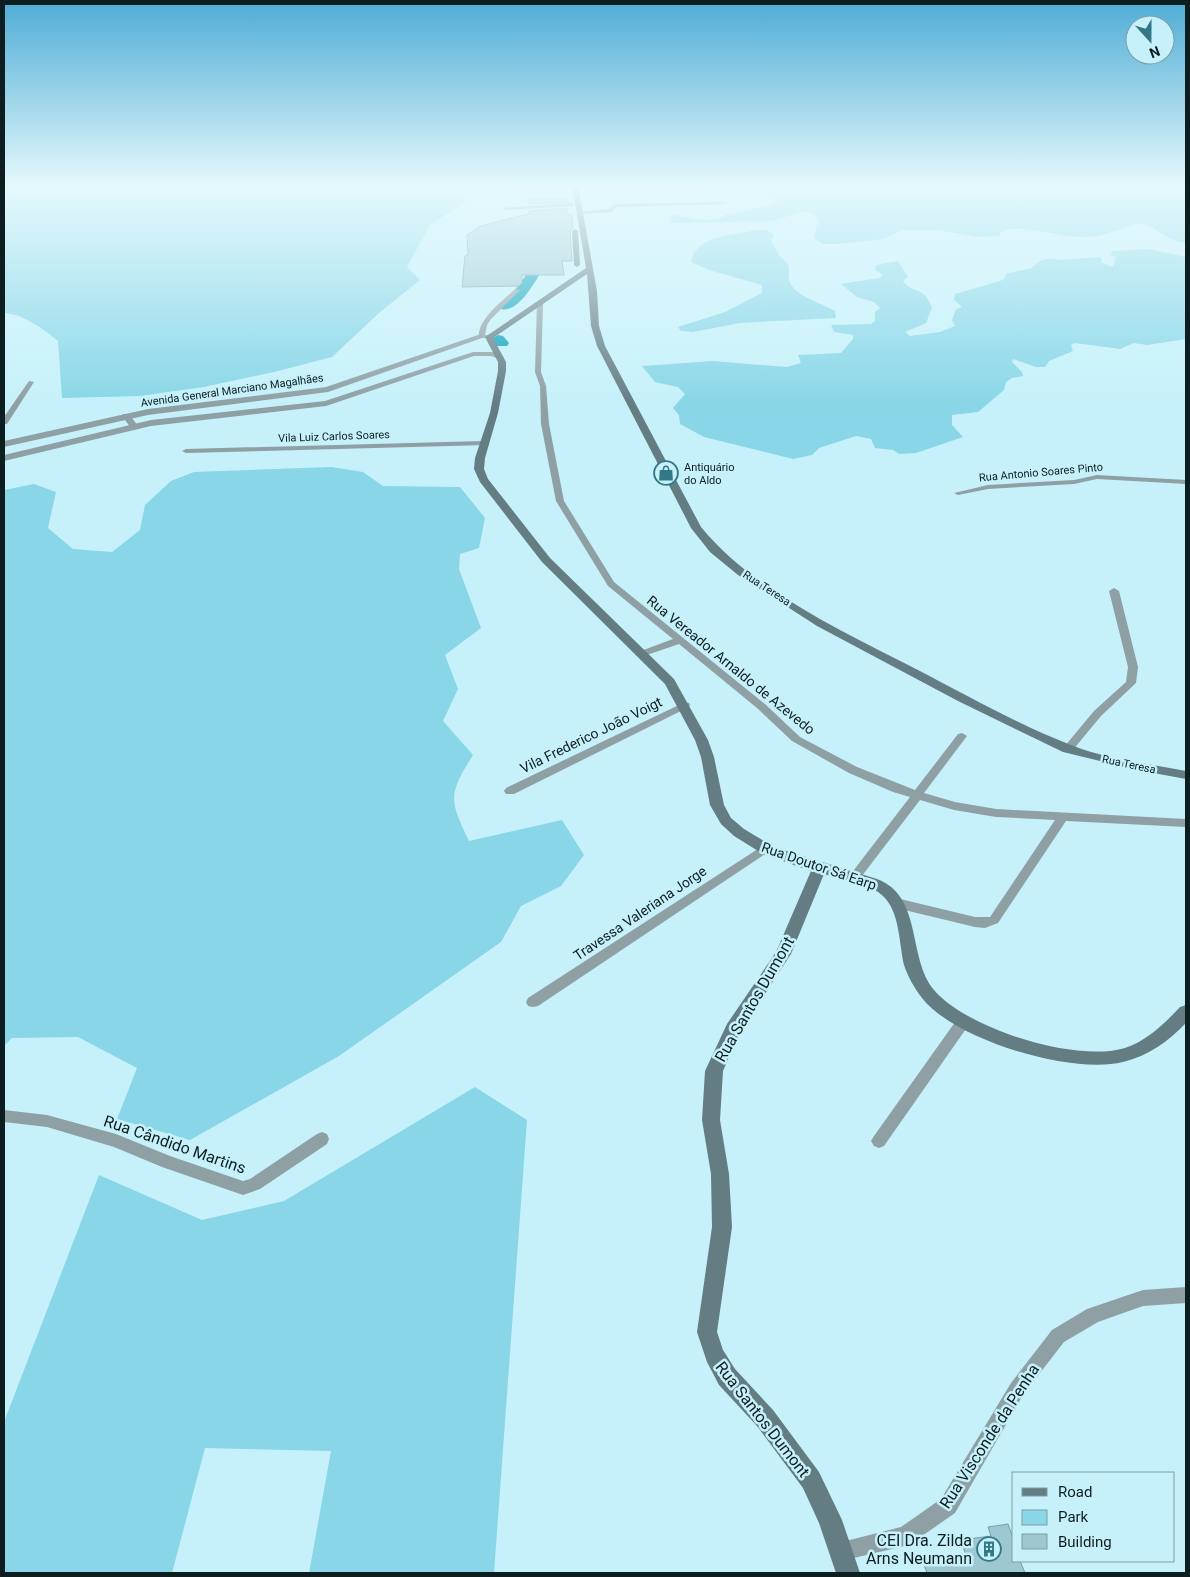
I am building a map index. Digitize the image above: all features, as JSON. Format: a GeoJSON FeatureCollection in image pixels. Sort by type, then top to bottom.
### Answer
{"type":"FeatureCollection","features":[{"type":"Feature","properties":{"kind":"main road"},"geometry":{"type":"LineString","coordinates":[[561,287],[578,265],[577,259]]}},
{"type":"Feature","properties":{"kind":"main road","name":"Rua Teresa"},"geometry":{"type":"LineString","coordinates":[[588,259],[595,326],[601,346],[696,528],[714,550],[742,573],[821,624],[962,698],[1068,749],[1137,766],[1186,775]]}},
{"type":"Feature","properties":{"kind":"main road"},"geometry":{"type":"LineString","coordinates":[[578,265],[589,267]]}},
{"type":"Feature","properties":{"kind":"main road"},"geometry":{"type":"LineString","coordinates":[[498,352],[485,337],[540,303],[589,267]]}},
{"type":"Feature","properties":{"kind":"main road","name":"Rua Doutor Sá Earp"},"geometry":{"type":"LineString","coordinates":[[498,352],[502,362],[501,380],[494,413],[483,443],[479,469],[483,480],[546,560],[670,682],[685,705],[705,749],[718,804],[724,820],[740,834],[764,849],[820,867],[859,872],[886,890],[896,904],[904,927],[916,976],[936,1000],[963,1022],[1005,1040],[1042,1051],[1091,1058],[1115,1057],[1140,1048],[1171,1029],[1186,1012]]}},
{"type":"Feature","properties":{"kind":"main road","name":"Rua Santos Dumont"},"geometry":{"type":"LineString","coordinates":[[820,867],[783,954],[733,1029],[714,1071],[711,1120],[720,1174],[722,1227],[707,1332],[714,1355],[727,1376],[765,1418],[810,1480],[830,1520],[848,1573]]}},
{"type":"Feature","properties":{"kind":"street"},"geometry":{"type":"LineString","coordinates":[[485,337],[484,324],[516,290]]}},
{"type":"Feature","properties":{"kind":"street","name":"Rua Vereador Arnaldo de Azevedo"},"geometry":{"type":"LineString","coordinates":[[540,303],[538,372],[543,386],[545,424],[560,501],[611,584],[761,706],[796,739],[853,770],[917,795],[954,806],[996,812],[1186,823]]}},
{"type":"Feature","properties":{"kind":"street","name":"Avenida General Marciano Magalhães"},"geometry":{"type":"LineString","coordinates":[[4,444],[126,416],[328,389],[485,337]]}},
{"type":"Feature","properties":{"kind":"street","name":"Avenida General Marciano Magalhães"},"geometry":{"type":"LineString","coordinates":[[4,458],[134,426],[326,403],[472,354],[492,354],[498,352]]}},
{"type":"Feature","properties":{"kind":"street"},"geometry":{"type":"LineString","coordinates":[[4,422],[31,382]]}},
{"type":"Feature","properties":{"kind":"street"},"geometry":{"type":"LineString","coordinates":[[126,416],[134,426]]}},
{"type":"Feature","properties":{"kind":"street","name":"Vila Luiz Carlos Soares"},"geometry":{"type":"LineString","coordinates":[[186,451],[483,443]]}},
{"type":"Feature","properties":{"kind":"street","name":"Rua Antonio Soares Pinto"},"geometry":{"type":"LineString","coordinates":[[958,493],[988,486],[1074,482],[1096,477],[1186,482]]}},
{"type":"Feature","properties":{"kind":"street"},"geometry":{"type":"LineString","coordinates":[[1068,749],[1105,705],[1131,683],[1133,668],[1114,591]]}},
{"type":"Feature","properties":{"kind":"street"},"geometry":{"type":"LineString","coordinates":[[641,654],[680,640]]}},
{"type":"Feature","properties":{"kind":"street","name":"Vila Frederico João Voigt"},"geometry":{"type":"LineString","coordinates":[[510,791],[685,705]]}},
{"type":"Feature","properties":{"kind":"street"},"geometry":{"type":"LineString","coordinates":[[859,872],[962,736]]}},
{"type":"Feature","properties":{"kind":"street"},"geometry":{"type":"LineString","coordinates":[[896,904],[965,920],[985,923],[994,920],[1060,821]]}},
{"type":"Feature","properties":{"kind":"street","name":"Travessa Valeriana Jorge"},"geometry":{"type":"LineString","coordinates":[[533,1002],[764,849]]}},
{"type":"Feature","properties":{"kind":"street"},"geometry":{"type":"LineString","coordinates":[[879,1141],[963,1022]]}},
{"type":"Feature","properties":{"kind":"street","name":"Rua Cândido Martins"},"geometry":{"type":"LineString","coordinates":[[4,1116],[47,1121],[116,1141],[167,1162],[243,1188],[255,1184],[322,1139]]}},
{"type":"Feature","properties":{"kind":"street","name":"Rua Visconde da Penha"},"geometry":{"type":"LineString","coordinates":[[841,1551],[905,1536],[948,1506],[1017,1389],[1058,1336],[1093,1315],[1143,1298],[1186,1295]]}},
{"type":"Feature","properties":{"kind":"green space"},"geometry":{"type":"Polygon","coordinates":[[[4,259],[412,259],[407,267],[420,280],[379,313],[332,357],[204,387],[140,396],[62,398],[58,341],[26,319],[4,313],[4,259]]]}},
{"type":"Feature","properties":{"kind":"green space"},"geometry":{"type":"Polygon","coordinates":[[[692,259],[783,259],[788,264],[789,280],[792,286],[802,295],[835,311],[836,318],[740,323],[693,332],[681,331],[678,327],[725,312],[762,293],[762,285],[709,270],[691,262],[692,259]]]}},
{"type":"Feature","properties":{"kind":"green space"},"geometry":{"type":"Polygon","coordinates":[[[1101,259],[1102,263],[1113,267],[1116,259],[1186,259],[1186,339],[1147,345],[1134,343],[1120,349],[1075,343],[1071,345],[1073,351],[1049,361],[1045,367],[1036,367],[1013,359],[1012,362],[1022,372],[1023,376],[1012,378],[1006,382],[1004,390],[978,412],[952,415],[952,425],[963,437],[916,453],[899,454],[893,450],[875,448],[871,439],[856,436],[819,448],[812,455],[793,459],[704,437],[680,424],[679,415],[673,408],[685,394],[678,387],[655,382],[642,366],[713,361],[787,367],[801,363],[798,355],[841,353],[853,339],[853,335],[834,332],[831,325],[871,324],[875,321],[875,312],[880,308],[874,302],[857,297],[841,284],[879,278],[883,275],[875,270],[876,265],[898,261],[908,277],[903,281],[922,293],[929,301],[932,308],[926,323],[905,332],[910,336],[940,332],[955,326],[952,320],[956,309],[962,307],[954,300],[955,294],[1000,281],[1004,279],[1006,274],[1031,268],[1042,260],[1101,259]]]}},
{"type":"Feature","properties":{"kind":"green space"},"geometry":{"type":"Polygon","coordinates":[[[331,467],[363,472],[383,486],[460,487],[485,518],[479,548],[460,554],[459,569],[481,628],[445,655],[458,689],[443,721],[473,755],[455,789],[455,806],[469,841],[562,820],[584,855],[561,886],[521,906],[501,942],[339,1056],[190,1140],[117,1119],[137,1068],[78,1037],[12,1038],[4,1046],[4,490],[34,484],[56,492],[48,528],[73,549],[112,552],[140,530],[145,505],[171,481],[194,472],[331,467]]]}},
{"type":"Feature","properties":{"kind":"green space"},"geometry":{"type":"Polygon","coordinates":[[[475,1087],[527,1120],[494,1573],[309,1573],[331,1451],[205,1448],[172,1573],[4,1573],[4,1422],[99,1175],[202,1220],[284,1201],[475,1087]]]}},
{"type":"Feature","properties":{"kind":"building"},"geometry":{"type":"Polygon","coordinates":[[[465,259],[572,259],[572,261],[562,261],[564,275],[522,275],[522,283],[519,286],[462,287],[465,259]]]}},
{"type":"Feature","properties":{"kind":"building","name":"CEI Dra. Zilda Arns Neumann"},"geometry":{"type":"Polygon","coordinates":[[[1008,1524],[1012,1535],[1012,1562],[1020,1562],[1025,1573],[927,1573],[923,1562],[966,1556],[961,1540],[991,1536],[988,1527],[1008,1524]]]}},
{"type":"Feature","properties":{"kind":"waterway"},"geometry":{"type":"LineString","coordinates":[[505,306],[517,297],[534,274]]}},
{"type":"Feature","properties":{"kind":"waterway"},"geometry":{"type":"LineString","coordinates":[[498,339],[502,343]]}},
{"type":"Feature","properties":{"kind":"place","name":"Antiquário do Aldo"},"geometry":{"type":"Point","coordinates":[666,473]}},
{"type":"Feature","properties":{"kind":"place","name":"CEI Dra. Zilda Arns Neumann"},"geometry":{"type":"Point","coordinates":[989,1549]}}]}
